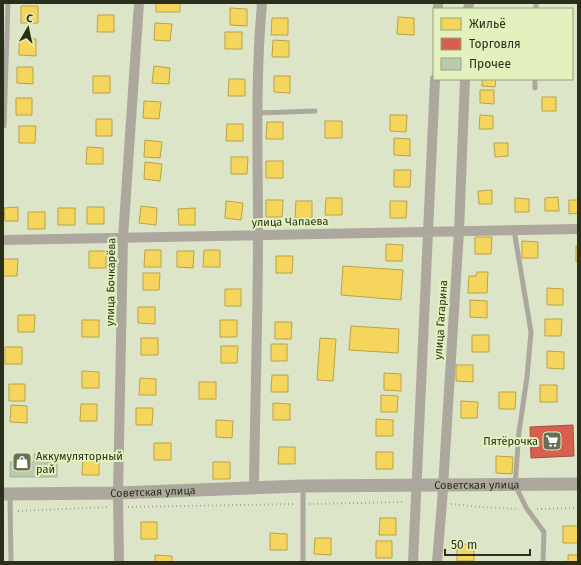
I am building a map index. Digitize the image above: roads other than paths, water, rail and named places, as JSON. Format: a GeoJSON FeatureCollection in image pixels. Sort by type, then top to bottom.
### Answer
{"type":"FeatureCollection","features":[{"type":"Feature","properties":{"kind":"street","name":"улица Бочкарёва"},"geometry":{"type":"LineString","coordinates":[[119,562],[118,493],[123,238],[139,3]]}},
{"type":"Feature","properties":{"kind":"street"},"geometry":{"type":"LineString","coordinates":[[254,488],[258,235],[258,112],[262,3]]}},
{"type":"Feature","properties":{"kind":"street","name":"улица Гагарина"},"geometry":{"type":"LineString","coordinates":[[413,562],[435,80]]}},
{"type":"Feature","properties":{"kind":"street","name":"улица Гагарина"},"geometry":{"type":"LineString","coordinates":[[437,562],[459,231],[465,80]]}},
{"type":"Feature","properties":{"kind":"street","name":"улица Чапаева"},"geometry":{"type":"LineString","coordinates":[[3,240],[578,229]]}},
{"type":"Feature","properties":{"kind":"street","name":"Советская улица"},"geometry":{"type":"LineString","coordinates":[[7,494],[118,493],[303,486],[578,484]]}},
{"type":"Feature","properties":{"kind":"lane"},"geometry":{"type":"LineString","coordinates":[[4,126],[8,3]]}},
{"type":"Feature","properties":{"kind":"lane"},"geometry":{"type":"LineString","coordinates":[[535,80],[535,88]]}},
{"type":"Feature","properties":{"kind":"lane"},"geometry":{"type":"LineString","coordinates":[[258,112],[315,111]]}},
{"type":"Feature","properties":{"kind":"lane"},"geometry":{"type":"LineString","coordinates":[[514,230],[530,332],[527,376],[519,432],[515,485],[527,509],[544,532],[543,562]]}},
{"type":"Feature","properties":{"kind":"lane"},"geometry":{"type":"LineString","coordinates":[[303,486],[303,562]]}},
{"type":"Feature","properties":{"kind":"lane"},"geometry":{"type":"LineString","coordinates":[[7,494],[11,512],[12,562]]}},
{"type":"Feature","properties":{"kind":"place","name":"Пятёрочка"},"geometry":{"type":"Point","coordinates":[552,441]}},
{"type":"Feature","properties":{"kind":"place","name":"Аккумуляторный рай"},"geometry":{"type":"Point","coordinates":[22,462]}}]}
